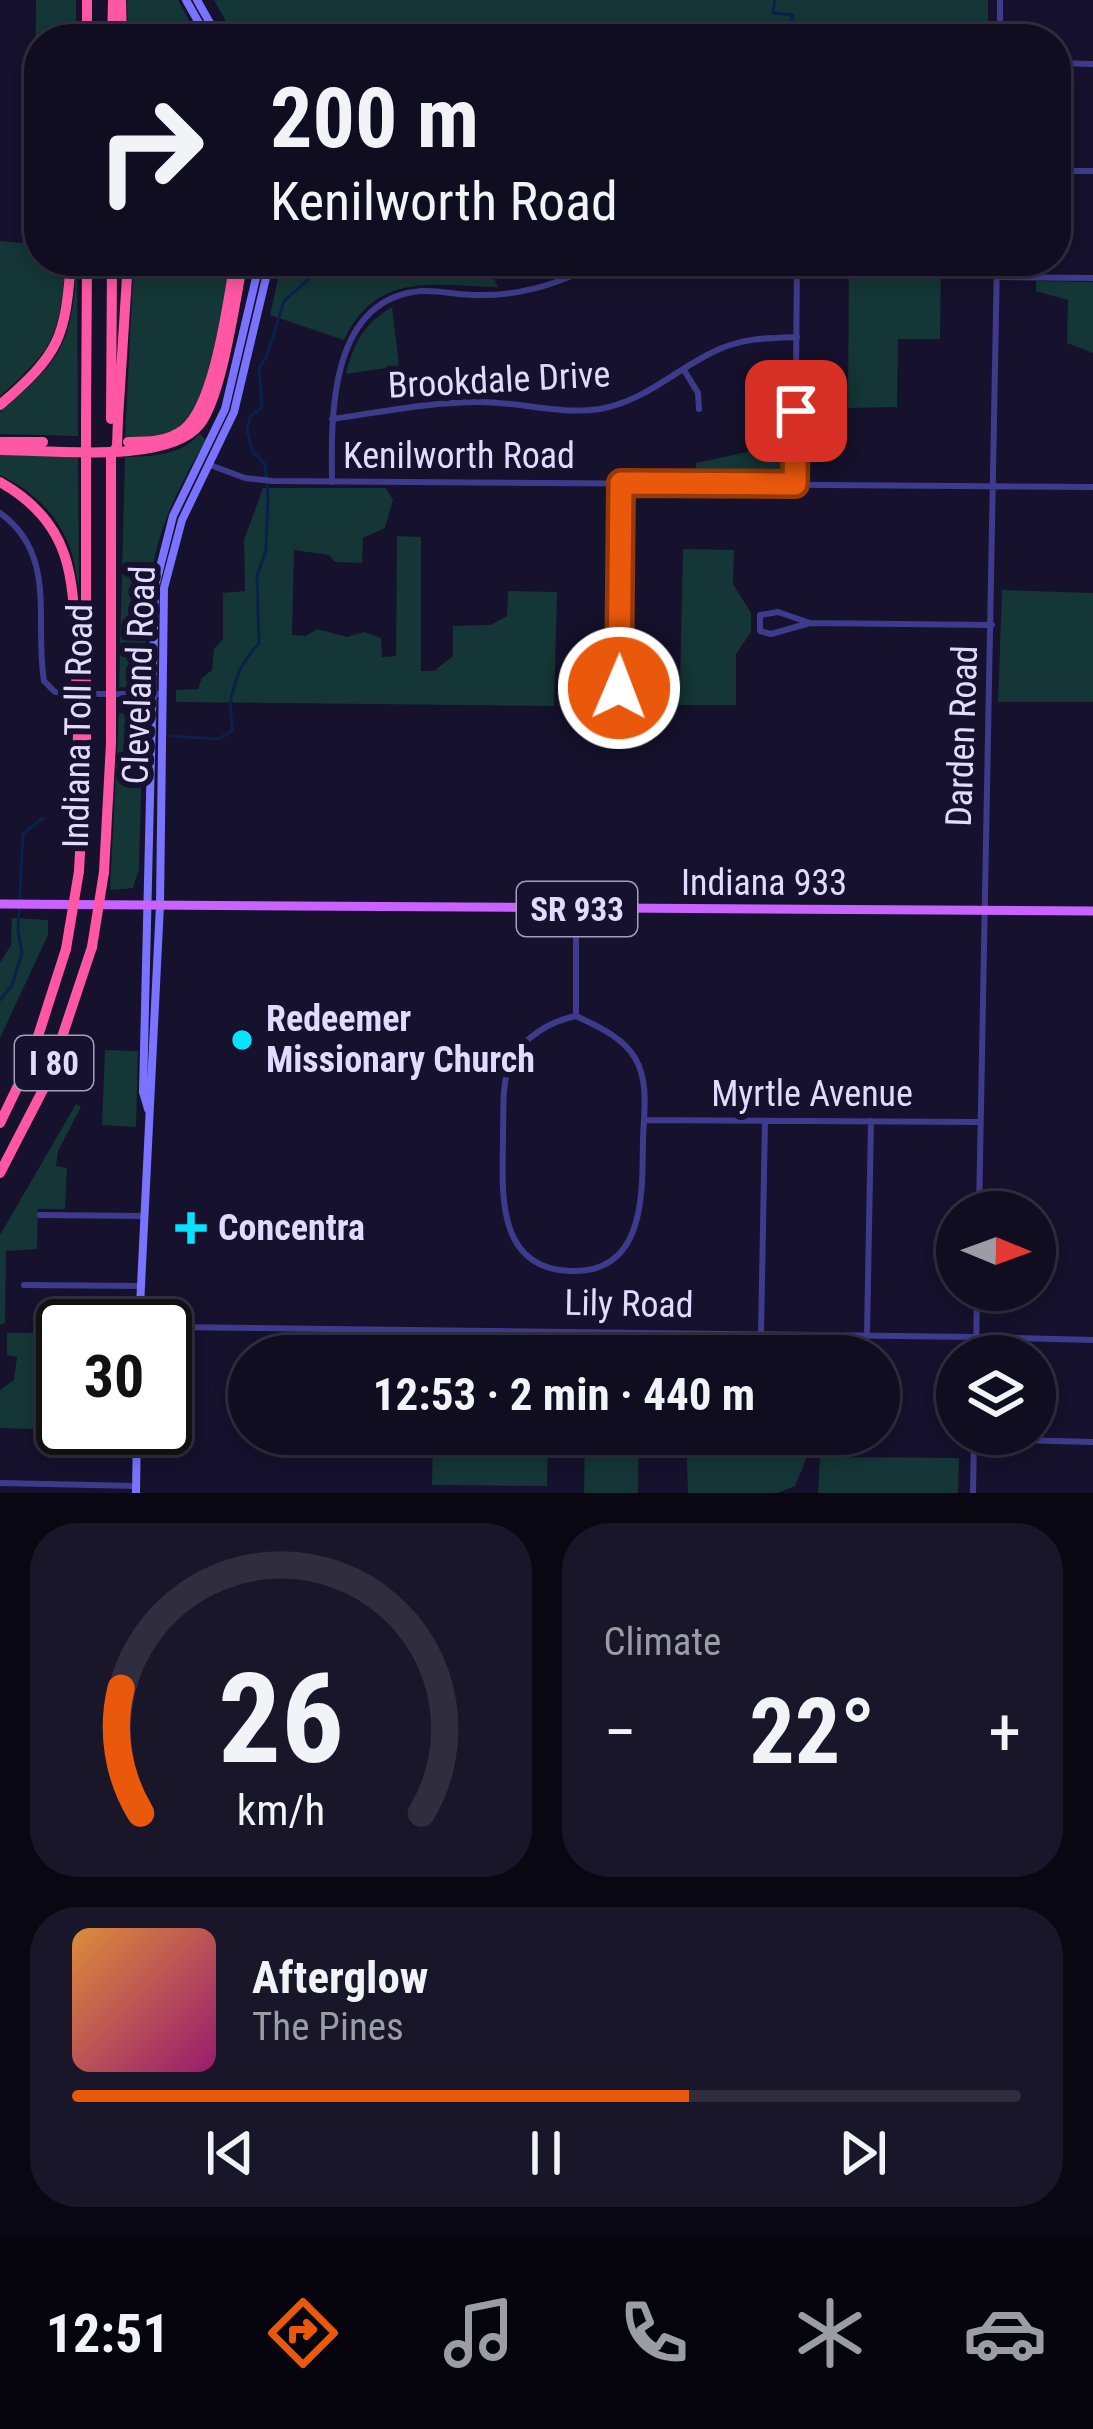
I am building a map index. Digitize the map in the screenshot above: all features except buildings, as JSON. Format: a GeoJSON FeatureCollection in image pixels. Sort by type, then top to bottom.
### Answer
{"type":"FeatureCollection","features":[{"type":"Feature","properties":{"kind":"highway"},"geometry":{"type":"LineString","coordinates":[[0,405],[40,370],[56,347],[69,276]]}},
{"type":"Feature","properties":{"kind":"highway","name":"Indiana Toll Road"},"geometry":{"type":"LineString","coordinates":[[0,1123],[30,1061],[66,949],[80,871],[87,276]]}},
{"type":"Feature","properties":{"kind":"highway"},"geometry":{"type":"LineString","coordinates":[[112,276],[115,419]]}},
{"type":"Feature","properties":{"kind":"highway"},"geometry":{"type":"LineString","coordinates":[[115,419],[127,276]]}},
{"type":"Feature","properties":{"kind":"highway"},"geometry":{"type":"LineString","coordinates":[[0,446],[154,448],[185,438],[200,425],[211,400],[236,276]]}},
{"type":"Feature","properties":{"kind":"highway","name":"Indiana Toll Road"},"geometry":{"type":"LineString","coordinates":[[0,1173],[47,1082],[92,946],[104,872],[111,743],[115,419]]}},
{"type":"Feature","properties":{"kind":"highway"},"geometry":{"type":"LineString","coordinates":[[0,482],[36,506],[62,545],[73,590],[81,671]]}},
{"type":"Feature","properties":{"kind":"main road","name":"Cleveland Road"},"geometry":{"type":"LineString","coordinates":[[148,1108],[143,1092],[158,563],[173,516],[225,409],[256,276]]}},
{"type":"Feature","properties":{"kind":"main road","name":"Cleveland Road"},"geometry":{"type":"LineString","coordinates":[[140,1299],[148,1108],[154,1092],[160,905],[156,694],[167,566],[182,520],[235,412],[267,276]]}},
{"type":"Feature","properties":{"kind":"main road","name":"SR 933"},"geometry":{"type":"LineString","coordinates":[[3,904],[147,905]]}},
{"type":"Feature","properties":{"kind":"main road","name":"Indiana 933"},"geometry":{"type":"LineString","coordinates":[[147,905],[1093,910]]}},
{"type":"Feature","properties":{"kind":"main road"},"geometry":{"type":"LineString","coordinates":[[136,1490],[137,1455]]}},
{"type":"Feature","properties":{"kind":"street"},"geometry":{"type":"LineString","coordinates":[[332,482],[332,419],[340,370],[353,334],[370,314],[391,299],[420,291],[474,296],[520,292],[570,276]]}},
{"type":"Feature","properties":{"kind":"street"},"geometry":{"type":"LineString","coordinates":[[795,484],[797,276]]}},
{"type":"Feature","properties":{"kind":"street"},"geometry":{"type":"LineString","coordinates":[[997,278],[1093,278]]}},
{"type":"Feature","properties":{"kind":"street","name":"Darden Road"},"geometry":{"type":"LineString","coordinates":[[979,1191],[997,278]]}},
{"type":"Feature","properties":{"kind":"street","name":"Brookdale Drive"},"geometry":{"type":"LineString","coordinates":[[332,419],[448,403],[602,409],[637,398],[710,353],[740,342],[796,337]]}},
{"type":"Feature","properties":{"kind":"street"},"geometry":{"type":"LineString","coordinates":[[683,370],[698,394],[699,409]]}},
{"type":"Feature","properties":{"kind":"street","name":"Kenilworth Road"},"geometry":{"type":"LineString","coordinates":[[210,465],[257,481],[1093,487]]}},
{"type":"Feature","properties":{"kind":"street"},"geometry":{"type":"LineString","coordinates":[[619,688],[621,483]]}},
{"type":"Feature","properties":{"kind":"street"},"geometry":{"type":"LineString","coordinates":[[0,513],[26,538],[37,559],[43,674],[50,689],[62,694],[156,694]]}},
{"type":"Feature","properties":{"kind":"street"},"geometry":{"type":"LineString","coordinates":[[810,623],[771,634],[757,625],[760,615],[770,611],[810,623],[992,625]]}},
{"type":"Feature","properties":{"kind":"street"},"geometry":{"type":"LineString","coordinates":[[576,909],[576,1016]]}},
{"type":"Feature","properties":{"kind":"street"},"geometry":{"type":"LineString","coordinates":[[576,1016],[626,1045],[643,1075],[644,1120],[642,1204],[635,1229],[626,1246],[610,1260],[578,1271],[549,1267],[522,1250],[511,1234],[502,1202],[504,1097],[511,1061],[539,1032],[576,1016]]}},
{"type":"Feature","properties":{"kind":"street","name":"Myrtle Avenue"},"geometry":{"type":"LineString","coordinates":[[644,1120],[980,1123]]}},
{"type":"Feature","properties":{"kind":"street"},"geometry":{"type":"LineString","coordinates":[[761,1333],[765,1120]]}},
{"type":"Feature","properties":{"kind":"street"},"geometry":{"type":"LineString","coordinates":[[867,1334],[871,1121]]}},
{"type":"Feature","properties":{"kind":"street"},"geometry":{"type":"LineString","coordinates":[[40,1215],[143,1216]]}},
{"type":"Feature","properties":{"kind":"street"},"geometry":{"type":"LineString","coordinates":[[24,1286],[140,1286]]}},
{"type":"Feature","properties":{"kind":"street","name":"Lily Road"},"geometry":{"type":"LineString","coordinates":[[192,1327],[936,1336]]}},
{"type":"Feature","properties":{"kind":"street","name":"Lily Road"},"geometry":{"type":"LineString","coordinates":[[1056,1339],[1093,1340]]}},
{"type":"Feature","properties":{"kind":"street"},"geometry":{"type":"LineString","coordinates":[[1056,1440],[1093,1442]]}},
{"type":"Feature","properties":{"kind":"street"},"geometry":{"type":"LineString","coordinates":[[973,1493],[974,1455]]}},
{"type":"Feature","properties":{"kind":"street"},"geometry":{"type":"LineString","coordinates":[[0,1484],[136,1490]]}},
{"type":"Feature","properties":{"kind":"green space"},"geometry":{"type":"Polygon","coordinates":[[[36,0],[76,0],[76,24],[36,24],[36,0]]]}},
{"type":"Feature","properties":{"kind":"green space"},"geometry":{"type":"Polygon","coordinates":[[[127,0],[178,0],[191,24],[128,24],[127,0]]]}},
{"type":"Feature","properties":{"kind":"green space"},"geometry":{"type":"Polygon","coordinates":[[[214,0],[988,0],[988,24],[228,24],[214,0]]]}},
{"type":"Feature","properties":{"kind":"green space"},"geometry":{"type":"Polygon","coordinates":[[[0,241],[24,243],[24,276],[64,276],[52,338],[0,396],[0,241]]]}},
{"type":"Feature","properties":{"kind":"green space"},"geometry":{"type":"Polygon","coordinates":[[[77,276],[78,436],[0,434],[0,412],[51,363],[72,312],[77,276]]]}},
{"type":"Feature","properties":{"kind":"green space"},"geometry":{"type":"Polygon","coordinates":[[[133,276],[228,276],[208,373],[191,413],[168,432],[125,437],[133,276]]]}},
{"type":"Feature","properties":{"kind":"green space"},"geometry":{"type":"Polygon","coordinates":[[[279,276],[493,276],[498,287],[430,285],[390,292],[357,318],[344,340],[270,315],[279,276]]]}},
{"type":"Feature","properties":{"kind":"green space"},"geometry":{"type":"Polygon","coordinates":[[[849,276],[941,276],[940,339],[898,339],[897,407],[848,408],[849,276]]]}},
{"type":"Feature","properties":{"kind":"green space"},"geometry":{"type":"Polygon","coordinates":[[[1036,281],[1093,282],[1093,353],[1067,343],[1068,300],[1036,291],[1036,281]]]}},
{"type":"Feature","properties":{"kind":"green space"},"geometry":{"type":"Polygon","coordinates":[[[392,307],[399,366],[346,374],[361,335],[392,307]]]}},
{"type":"Feature","properties":{"kind":"green space"},"geometry":{"type":"Polygon","coordinates":[[[772,384],[792,385],[790,472],[785,479],[695,477],[696,463],[747,452],[770,433],[772,384]]]}},
{"type":"Feature","properties":{"kind":"green space"},"geometry":{"type":"Polygon","coordinates":[[[200,434],[206,440],[173,502],[155,555],[145,679],[138,688],[119,687],[125,457],[175,451],[200,434]]]}},
{"type":"Feature","properties":{"kind":"green space"},"geometry":{"type":"Polygon","coordinates":[[[0,454],[78,455],[79,588],[60,526],[34,496],[0,475],[0,454]]]}},
{"type":"Feature","properties":{"kind":"green space"},"geometry":{"type":"Polygon","coordinates":[[[263,488],[386,488],[393,500],[385,528],[363,538],[362,563],[335,562],[329,555],[294,550],[292,635],[306,636],[317,629],[347,637],[364,632],[381,638],[382,657],[396,656],[397,536],[421,537],[421,671],[434,671],[453,656],[453,626],[490,625],[507,616],[508,591],[557,592],[554,706],[176,702],[176,690],[198,689],[212,670],[214,649],[223,639],[223,593],[245,591],[244,540],[263,488]]]}},
{"type":"Feature","properties":{"kind":"green space"},"geometry":{"type":"Polygon","coordinates":[[[683,549],[734,550],[733,584],[751,613],[751,632],[736,654],[736,705],[623,705],[622,689],[680,689],[683,549]]]}},
{"type":"Feature","properties":{"kind":"green space"},"geometry":{"type":"Polygon","coordinates":[[[1002,590],[1093,593],[1093,702],[998,702],[1002,590]]]}},
{"type":"Feature","properties":{"kind":"green space"},"geometry":{"type":"Polygon","coordinates":[[[119,713],[143,716],[139,869],[133,888],[110,890],[119,713]]]}},
{"type":"Feature","properties":{"kind":"green space"},"geometry":{"type":"Polygon","coordinates":[[[12,918],[48,920],[48,935],[0,1038],[0,963],[11,945],[12,918]]]}},
{"type":"Feature","properties":{"kind":"green space"},"geometry":{"type":"Polygon","coordinates":[[[105,1050],[138,1051],[136,1127],[102,1125],[105,1050]]]}},
{"type":"Feature","properties":{"kind":"green space"},"geometry":{"type":"Polygon","coordinates":[[[76,1104],[81,1107],[58,1151],[56,1166],[67,1168],[65,1209],[38,1209],[37,1249],[6,1251],[5,1323],[0,1325],[0,1235],[76,1104]]]}},
{"type":"Feature","properties":{"kind":"green space"},"geometry":{"type":"Polygon","coordinates":[[[7,1333],[36,1333],[36,1429],[0,1428],[0,1390],[14,1380],[17,1357],[7,1355],[7,1333]]]}},
{"type":"Feature","properties":{"kind":"green space"},"geometry":{"type":"Polygon","coordinates":[[[433,1455],[548,1455],[547,1486],[432,1485],[433,1455]]]}},
{"type":"Feature","properties":{"kind":"green space"},"geometry":{"type":"Polygon","coordinates":[[[585,1455],[639,1455],[638,1493],[584,1493],[585,1455]]]}},
{"type":"Feature","properties":{"kind":"green space"},"geometry":{"type":"Polygon","coordinates":[[[687,1455],[808,1455],[795,1486],[777,1493],[688,1493],[687,1455]]]}},
{"type":"Feature","properties":{"kind":"green space"},"geometry":{"type":"Polygon","coordinates":[[[820,1457],[959,1458],[958,1493],[818,1493],[820,1457]]]}},
{"type":"Feature","properties":{"kind":"waterway"},"geometry":{"type":"LineString","coordinates":[[775,0],[773,13],[793,15],[792,24]]}},
{"type":"Feature","properties":{"kind":"waterway"},"geometry":{"type":"LineString","coordinates":[[170,736],[218,739],[232,731],[235,683],[259,644],[257,575],[266,551],[268,495],[265,464],[253,452],[247,431],[250,417],[262,407],[259,369],[284,301],[312,276]]}},
{"type":"Feature","properties":{"kind":"waterway"},"geometry":{"type":"LineString","coordinates":[[136,750],[144,745]]}},
{"type":"Feature","properties":{"kind":"waterway"},"geometry":{"type":"LineString","coordinates":[[0,1000],[12,985],[22,953],[18,930],[23,834],[43,818]]}},
{"type":"Feature","properties":{"kind":"place","name":"Redeemer Missionary Church"},"geometry":{"type":"Point","coordinates":[242,1040]}},
{"type":"Feature","properties":{"kind":"place","name":"Concentra"},"geometry":{"type":"Point","coordinates":[191,1228]}},
{"type":"Feature","properties":{"kind":"route"},"geometry":{"type":"LineString","coordinates":[[619,688],[621,483],[795,484],[796,411]]}}]}
